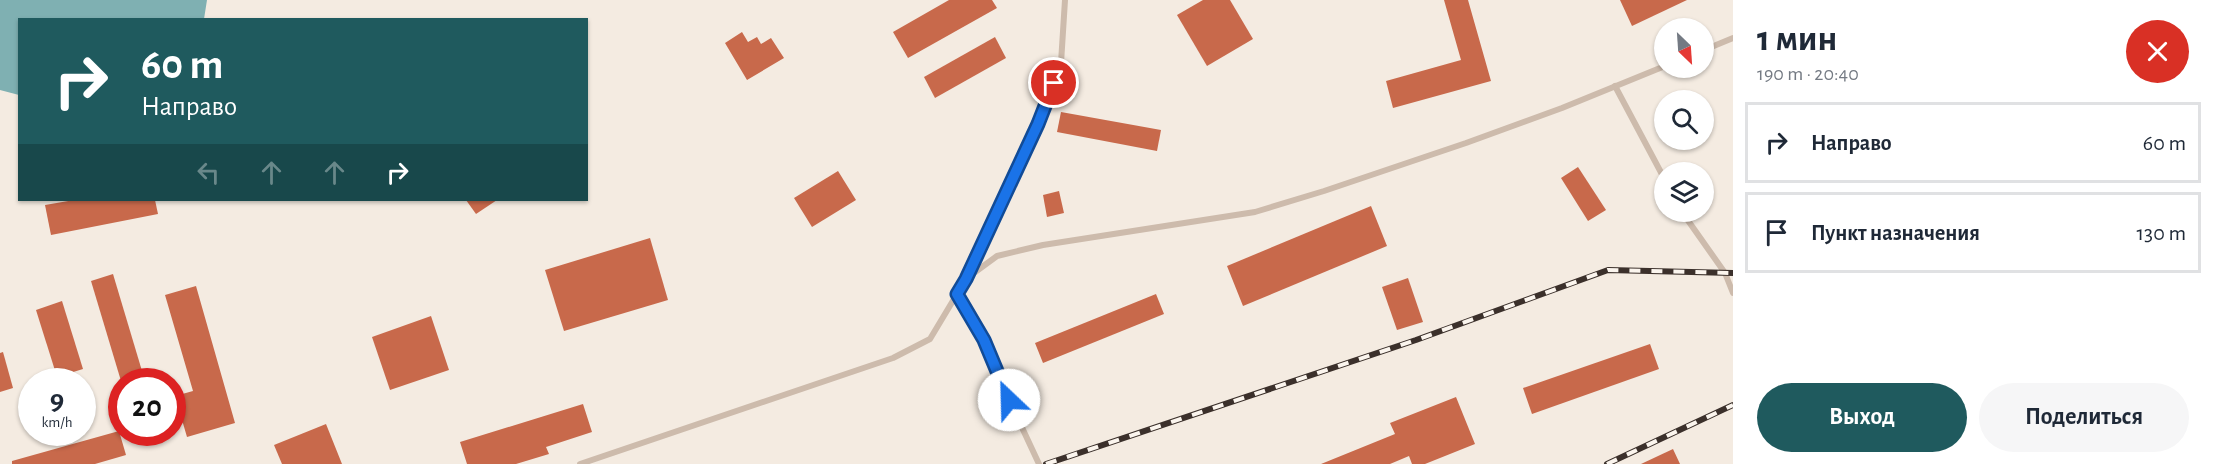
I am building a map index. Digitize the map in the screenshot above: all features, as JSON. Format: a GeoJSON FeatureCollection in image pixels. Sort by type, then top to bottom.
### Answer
{"type":"FeatureCollection","features":[{"type":"Feature","properties":{"kind":"lane"},"geometry":{"type":"LineString","coordinates":[[580,464],[893,358],[930,339],[966,279],[1038,124],[1061,63],[1065,0]]}},
{"type":"Feature","properties":{"kind":"lane"},"geometry":{"type":"LineString","coordinates":[[1714,46],[1733,38]]}},
{"type":"Feature","properties":{"kind":"lane"},"geometry":{"type":"LineString","coordinates":[[966,279],[997,256],[1043,245],[1255,212],[1275,206],[1466,143],[1654,70]]}},
{"type":"Feature","properties":{"kind":"lane"},"geometry":{"type":"LineString","coordinates":[[1616,86],[1656,162]]}},
{"type":"Feature","properties":{"kind":"lane"},"geometry":{"type":"LineString","coordinates":[[1689,222],[1725,273],[1733,293]]}},
{"type":"Feature","properties":{"kind":"lane"},"geometry":{"type":"LineString","coordinates":[[957,294],[984,340],[1039,464]]}},
{"type":"Feature","properties":{"kind":"water"},"geometry":{"type":"Polygon","coordinates":[[[0,0],[207,0],[204,18],[18,18],[18,95],[0,90],[0,0]]]}},
{"type":"Feature","properties":{"kind":"building"},"geometry":{"type":"Polygon","coordinates":[[[949,0],[992,0],[997,8],[908,58],[893,32],[949,0]]]}},
{"type":"Feature","properties":{"kind":"building"},"geometry":{"type":"Polygon","coordinates":[[[1203,0],[1230,0],[1253,39],[1207,66],[1177,15],[1203,0]]]}},
{"type":"Feature","properties":{"kind":"building"},"geometry":{"type":"Polygon","coordinates":[[[1444,0],[1468,0],[1491,81],[1393,108],[1386,81],[1461,60],[1444,0]]]}},
{"type":"Feature","properties":{"kind":"building"},"geometry":{"type":"Polygon","coordinates":[[[1620,0],[1687,0],[1632,26],[1620,0]]]}},
{"type":"Feature","properties":{"kind":"building"},"geometry":{"type":"Polygon","coordinates":[[[742,32],[748,42],[757,37],[761,44],[771,38],[784,58],[747,80],[725,43],[742,32]]]}},
{"type":"Feature","properties":{"kind":"building"},"geometry":{"type":"Polygon","coordinates":[[[995,37],[1006,58],[935,98],[924,77],[995,37]]]}},
{"type":"Feature","properties":{"kind":"building"},"geometry":{"type":"Polygon","coordinates":[[[1061,112],[1161,130],[1157,151],[1057,132],[1061,112]]]}},
{"type":"Feature","properties":{"kind":"building"},"geometry":{"type":"Polygon","coordinates":[[[1578,167],[1606,210],[1588,221],[1561,178],[1578,167]]]}},
{"type":"Feature","properties":{"kind":"building"},"geometry":{"type":"Polygon","coordinates":[[[838,171],[856,200],[812,227],[794,198],[838,171]]]}},
{"type":"Feature","properties":{"kind":"building"},"geometry":{"type":"Polygon","coordinates":[[[1059,191],[1064,213],[1047,217],[1043,195],[1059,191]]]}},
{"type":"Feature","properties":{"kind":"building"},"geometry":{"type":"Polygon","coordinates":[[[68,201],[155,201],[158,214],[51,235],[45,205],[68,201]]]}},
{"type":"Feature","properties":{"kind":"building"},"geometry":{"type":"Polygon","coordinates":[[[467,201],[496,201],[476,214],[467,201]]]}},
{"type":"Feature","properties":{"kind":"building"},"geometry":{"type":"Polygon","coordinates":[[[1371,206],[1387,246],[1243,306],[1227,266],[1371,206]]]}},
{"type":"Feature","properties":{"kind":"building"},"geometry":{"type":"Polygon","coordinates":[[[650,238],[668,300],[564,331],[545,270],[650,238]]]}},
{"type":"Feature","properties":{"kind":"building"},"geometry":{"type":"Polygon","coordinates":[[[113,274],[141,368],[117,368],[91,281],[113,274]]]}},
{"type":"Feature","properties":{"kind":"building"},"geometry":{"type":"Polygon","coordinates":[[[1408,278],[1423,322],[1397,330],[1382,287],[1408,278]]]}},
{"type":"Feature","properties":{"kind":"building"},"geometry":{"type":"Polygon","coordinates":[[[196,286],[235,423],[187,437],[186,393],[193,391],[165,295],[196,286]]]}},
{"type":"Feature","properties":{"kind":"building"},"geometry":{"type":"Polygon","coordinates":[[[1156,294],[1164,314],[1043,363],[1035,343],[1156,294]]]}},
{"type":"Feature","properties":{"kind":"building"},"geometry":{"type":"Polygon","coordinates":[[[62,301],[83,368],[54,368],[36,310],[62,301]]]}},
{"type":"Feature","properties":{"kind":"building"},"geometry":{"type":"Polygon","coordinates":[[[431,316],[449,370],[390,390],[372,337],[431,316]]]}},
{"type":"Feature","properties":{"kind":"building"},"geometry":{"type":"Polygon","coordinates":[[[1650,344],[1659,369],[1532,414],[1523,388],[1650,344]]]}},
{"type":"Feature","properties":{"kind":"building"},"geometry":{"type":"Polygon","coordinates":[[[3,352],[13,388],[0,392],[0,353],[3,352]]]}},
{"type":"Feature","properties":{"kind":"building"},"geometry":{"type":"Polygon","coordinates":[[[1456,397],[1475,444],[1425,464],[1412,464],[1409,456],[1390,464],[1321,464],[1395,434],[1390,423],[1456,397]]]}},
{"type":"Feature","properties":{"kind":"building"},"geometry":{"type":"Polygon","coordinates":[[[583,404],[592,432],[546,447],[549,454],[516,464],[467,464],[460,442],[583,404]]]}},
{"type":"Feature","properties":{"kind":"building"},"geometry":{"type":"Polygon","coordinates":[[[326,424],[342,464],[282,464],[274,445],[326,424]]]}},
{"type":"Feature","properties":{"kind":"building"},"geometry":{"type":"Polygon","coordinates":[[[108,434],[108,446],[123,446],[126,455],[95,464],[12,464],[12,461],[66,446],[96,446],[96,437],[108,434]]]}},
{"type":"Feature","properties":{"kind":"building"},"geometry":{"type":"Polygon","coordinates":[[[1673,449],[1680,464],[1641,464],[1673,449]]]}},
{"type":"Feature","properties":{"kind":"railway"},"geometry":{"type":"LineString","coordinates":[[1046,464],[1416,340],[1608,270],[1733,273]]}},
{"type":"Feature","properties":{"kind":"railway"},"geometry":{"type":"LineString","coordinates":[[1607,464],[1733,405]]}},
{"type":"Feature","properties":{"kind":"route"},"geometry":{"type":"LineString","coordinates":[[1009,400],[984,340],[957,294],[1038,124],[1054,83]]}}]}
